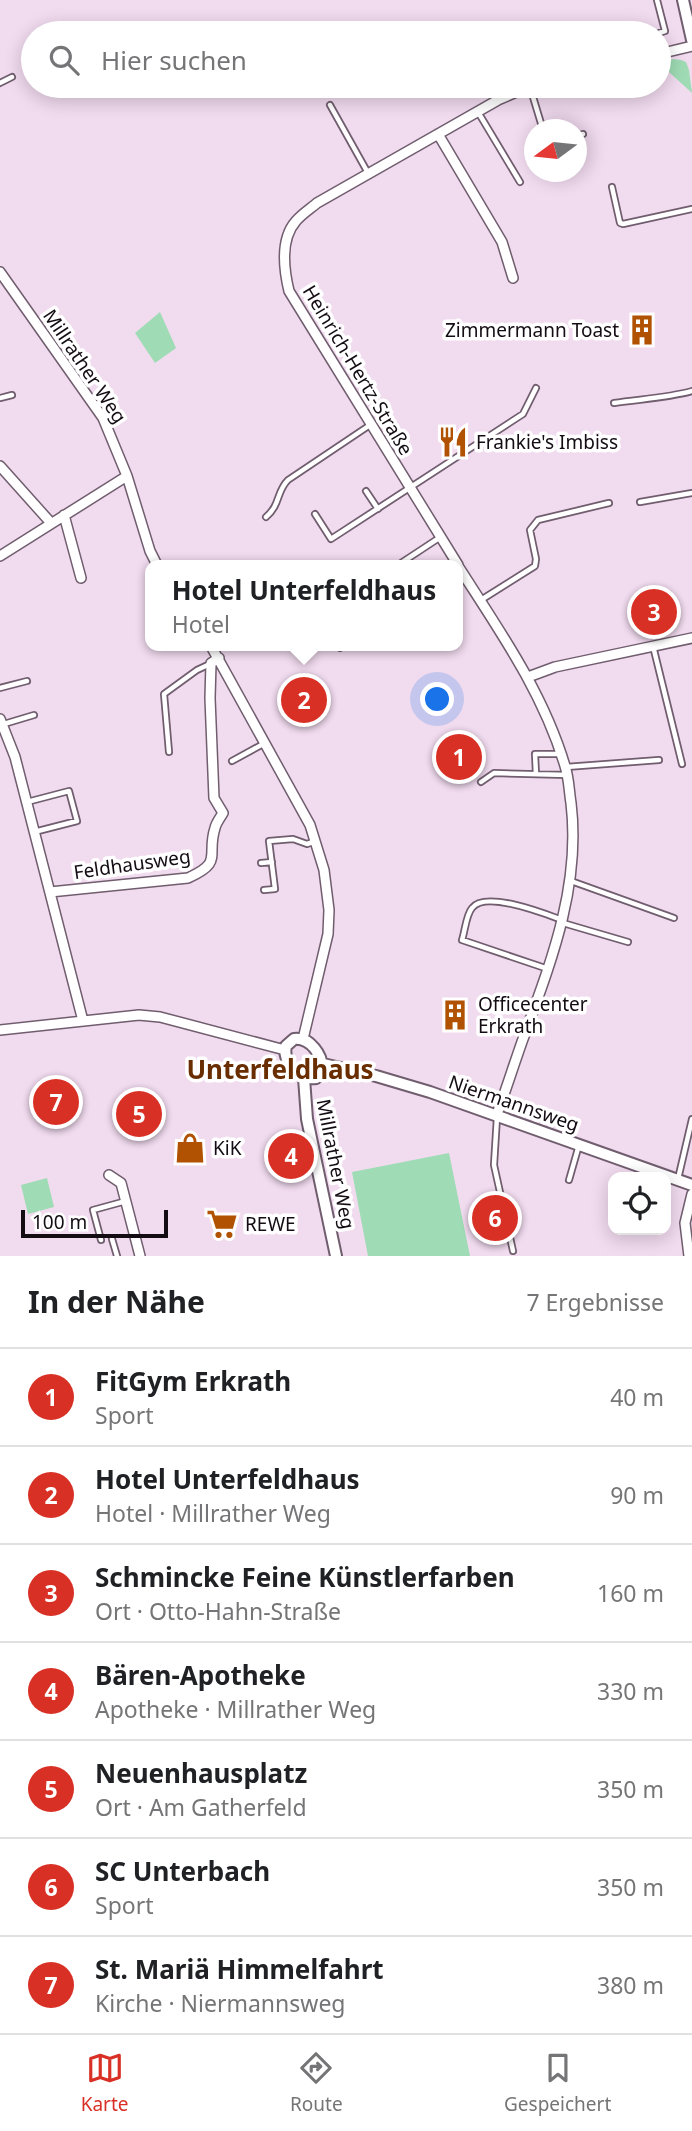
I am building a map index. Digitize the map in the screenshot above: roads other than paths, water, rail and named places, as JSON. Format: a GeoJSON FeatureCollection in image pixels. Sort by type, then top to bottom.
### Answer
{"type":"FeatureCollection","features":[{"type":"Feature","properties":{"kind":"street"},"geometry":{"type":"LineString","coordinates":[[684,0],[692,40]]}},
{"type":"Feature","properties":{"kind":"street"},"geometry":{"type":"LineString","coordinates":[[671,51],[692,46]]}},
{"type":"Feature","properties":{"kind":"street","name":"Heinrich-Hertz-Straße"},"geometry":{"type":"LineString","coordinates":[[455,560],[289,291],[285,264],[288,237],[294,222],[317,203],[506,98]]}},
{"type":"Feature","properties":{"kind":"street"},"geometry":{"type":"LineString","coordinates":[[439,134],[502,242],[513,278]]}},
{"type":"Feature","properties":{"kind":"street","name":"Millrather Weg"},"geometry":{"type":"LineString","coordinates":[[0,272],[103,418],[127,475],[154,560]]}},
{"type":"Feature","properties":{"kind":"street"},"geometry":{"type":"LineString","coordinates":[[0,466],[51,523]]}},
{"type":"Feature","properties":{"kind":"street"},"geometry":{"type":"LineString","coordinates":[[0,556],[127,475]]}},
{"type":"Feature","properties":{"kind":"street"},"geometry":{"type":"LineString","coordinates":[[64,515],[81,579]]}},
{"type":"Feature","properties":{"kind":"street","name":"Heinrich-Hertz-Straße"},"geometry":{"type":"LineString","coordinates":[[463,573],[528,677],[548,718],[567,771],[573,823],[571,881],[563,922],[497,1114]]}},
{"type":"Feature","properties":{"kind":"street"},"geometry":{"type":"LineString","coordinates":[[528,677],[555,667],[692,638]]}},
{"type":"Feature","properties":{"kind":"street"},"geometry":{"type":"LineString","coordinates":[[212,651],[215,661],[265,743],[316,841],[327,890],[327,934],[303,1039]]}},
{"type":"Feature","properties":{"kind":"street","name":"Feldhausweg"},"geometry":{"type":"LineString","coordinates":[[50,892],[188,878],[204,871],[209,864],[213,855],[214,830],[223,813],[214,798],[209,698],[215,661]]}},
{"type":"Feature","properties":{"kind":"street"},"geometry":{"type":"LineString","coordinates":[[1,722],[15,757],[83,1021]]}},
{"type":"Feature","properties":{"kind":"street"},"geometry":{"type":"LineString","coordinates":[[0,1030],[139,1015],[160,1017],[199,1033],[285,1050]]}},
{"type":"Feature","properties":{"kind":"street"},"geometry":{"type":"LineString","coordinates":[[303,1039],[321,1058],[323,1064],[316,1078],[304,1078],[287,1059],[285,1050],[290,1041],[303,1039]]}},
{"type":"Feature","properties":{"kind":"street","name":"Niermannsweg"},"geometry":{"type":"LineString","coordinates":[[323,1064],[376,1076],[497,1114],[692,1185]]}},
{"type":"Feature","properties":{"kind":"street","name":"Millrather Weg"},"geometry":{"type":"LineString","coordinates":[[304,1078],[307,1119],[336,1256]]}},
{"type":"Feature","properties":{"kind":"street"},"geometry":{"type":"LineString","coordinates":[[109,1175],[121,1183],[141,1256]]}},
{"type":"Feature","properties":{"kind":"street"},"geometry":{"type":"LineString","coordinates":[[689,1256],[685,1223],[692,1194]]}},
{"type":"Feature","properties":{"kind":"lane"},"geometry":{"type":"LineString","coordinates":[[657,0],[662,21]]}},
{"type":"Feature","properties":{"kind":"lane"},"geometry":{"type":"LineString","coordinates":[[0,83],[12,77]]}},
{"type":"Feature","properties":{"kind":"lane"},"geometry":{"type":"LineString","coordinates":[[534,98],[540,119]]}},
{"type":"Feature","properties":{"kind":"lane"},"geometry":{"type":"LineString","coordinates":[[330,105],[368,174]]}},
{"type":"Feature","properties":{"kind":"lane"},"geometry":{"type":"LineString","coordinates":[[478,112],[520,182]]}},
{"type":"Feature","properties":{"kind":"lane"},"geometry":{"type":"LineString","coordinates":[[612,187],[623,225],[692,209]]}},
{"type":"Feature","properties":{"kind":"lane"},"geometry":{"type":"LineString","coordinates":[[315,514],[331,539],[523,414],[536,388]]}},
{"type":"Feature","properties":{"kind":"lane"},"geometry":{"type":"LineString","coordinates":[[614,403],[651,397],[672,397],[692,391]]}},
{"type":"Feature","properties":{"kind":"lane"},"geometry":{"type":"LineString","coordinates":[[0,398],[12,395]]}},
{"type":"Feature","properties":{"kind":"lane"},"geometry":{"type":"LineString","coordinates":[[266,517],[276,508],[282,487],[288,480],[371,425]]}},
{"type":"Feature","properties":{"kind":"lane"},"geometry":{"type":"LineString","coordinates":[[366,491],[378,509]]}},
{"type":"Feature","properties":{"kind":"lane"},"geometry":{"type":"LineString","coordinates":[[640,502],[692,493]]}},
{"type":"Feature","properties":{"kind":"lane"},"geometry":{"type":"LineString","coordinates":[[480,601],[535,566],[530,530],[538,520],[609,503]]}},
{"type":"Feature","properties":{"kind":"lane"},"geometry":{"type":"LineString","coordinates":[[406,560],[440,537]]}},
{"type":"Feature","properties":{"kind":"lane"},"geometry":{"type":"LineString","coordinates":[[652,646],[682,764]]}},
{"type":"Feature","properties":{"kind":"lane"},"geometry":{"type":"LineString","coordinates":[[169,752],[164,694],[197,670],[215,661]]}},
{"type":"Feature","properties":{"kind":"lane"},"geometry":{"type":"LineString","coordinates":[[0,688],[27,681]]}},
{"type":"Feature","properties":{"kind":"lane"},"geometry":{"type":"LineString","coordinates":[[1,722],[34,715]]}},
{"type":"Feature","properties":{"kind":"lane"},"geometry":{"type":"LineString","coordinates":[[232,761],[265,743]]}},
{"type":"Feature","properties":{"kind":"lane"},"geometry":{"type":"LineString","coordinates":[[536,774],[535,754],[561,754]]}},
{"type":"Feature","properties":{"kind":"lane"},"geometry":{"type":"LineString","coordinates":[[481,782],[494,773],[536,774],[659,760]]}},
{"type":"Feature","properties":{"kind":"lane"},"geometry":{"type":"LineString","coordinates":[[27,803],[69,791],[77,821],[34,832]]}},
{"type":"Feature","properties":{"kind":"lane"},"geometry":{"type":"LineString","coordinates":[[264,890],[275,889],[269,841],[293,839],[307,844],[316,841]]}},
{"type":"Feature","properties":{"kind":"lane"},"geometry":{"type":"LineString","coordinates":[[261,863],[272,862]]}},
{"type":"Feature","properties":{"kind":"lane"},"geometry":{"type":"LineString","coordinates":[[571,881],[674,918]]}},
{"type":"Feature","properties":{"kind":"lane"},"geometry":{"type":"LineString","coordinates":[[549,969],[462,940],[472,908],[478,904],[511,902],[563,922],[628,942]]}},
{"type":"Feature","properties":{"kind":"lane"},"geometry":{"type":"LineString","coordinates":[[497,1114],[494,1165],[513,1251]]}},
{"type":"Feature","properties":{"kind":"lane"},"geometry":{"type":"LineString","coordinates":[[678,1180],[692,1119]]}},
{"type":"Feature","properties":{"kind":"lane"},"geometry":{"type":"LineString","coordinates":[[569,1181],[579,1144]]}},
{"type":"Feature","properties":{"kind":"lane"},"geometry":{"type":"LineString","coordinates":[[101,1240],[93,1210],[126,1201]]}},
{"type":"Feature","properties":{"kind":"lane"},"geometry":{"type":"LineString","coordinates":[[113,1239],[117,1256]]}},
{"type":"Feature","properties":{"kind":"place","name":"Zimmermann Toast"},"geometry":{"type":"Point","coordinates":[642,330]}},
{"type":"Feature","properties":{"kind":"place","name":"Frankie's Imbiss"},"geometry":{"type":"Point","coordinates":[453,442]}},
{"type":"Feature","properties":{"kind":"place","name":"Schmincke Feine Künstlerfarben"},"geometry":{"type":"Point","coordinates":[654,612]}},
{"type":"Feature","properties":{"kind":"place","name":"Hotel Unterfeldhaus"},"geometry":{"type":"Point","coordinates":[304,700]}},
{"type":"Feature","properties":{"kind":"place","name":"FitGym Erkrath"},"geometry":{"type":"Point","coordinates":[459,757]}},
{"type":"Feature","properties":{"kind":"place","name":"Officecenter Erkrath"},"geometry":{"type":"Point","coordinates":[455,1015]}},
{"type":"Feature","properties":{"kind":"place","name":"St. Mariä Himmelfahrt"},"geometry":{"type":"Point","coordinates":[56,1102]}},
{"type":"Feature","properties":{"kind":"place","name":"Neuenhausplatz"},"geometry":{"type":"Point","coordinates":[139,1114]}},
{"type":"Feature","properties":{"kind":"place","name":"KiK"},"geometry":{"type":"Point","coordinates":[190,1148]}},
{"type":"Feature","properties":{"kind":"place","name":"Bären-Apotheke"},"geometry":{"type":"Point","coordinates":[291,1156]}},
{"type":"Feature","properties":{"kind":"place","name":"SC Unterbach"},"geometry":{"type":"Point","coordinates":[495,1218]}},
{"type":"Feature","properties":{"kind":"place","name":"REWE"},"geometry":{"type":"Point","coordinates":[222,1224]}},
{"type":"Feature","properties":{"kind":"district","name":"Unterfeldhaus"},"geometry":{"type":"Point","coordinates":[280,1069]}}]}
